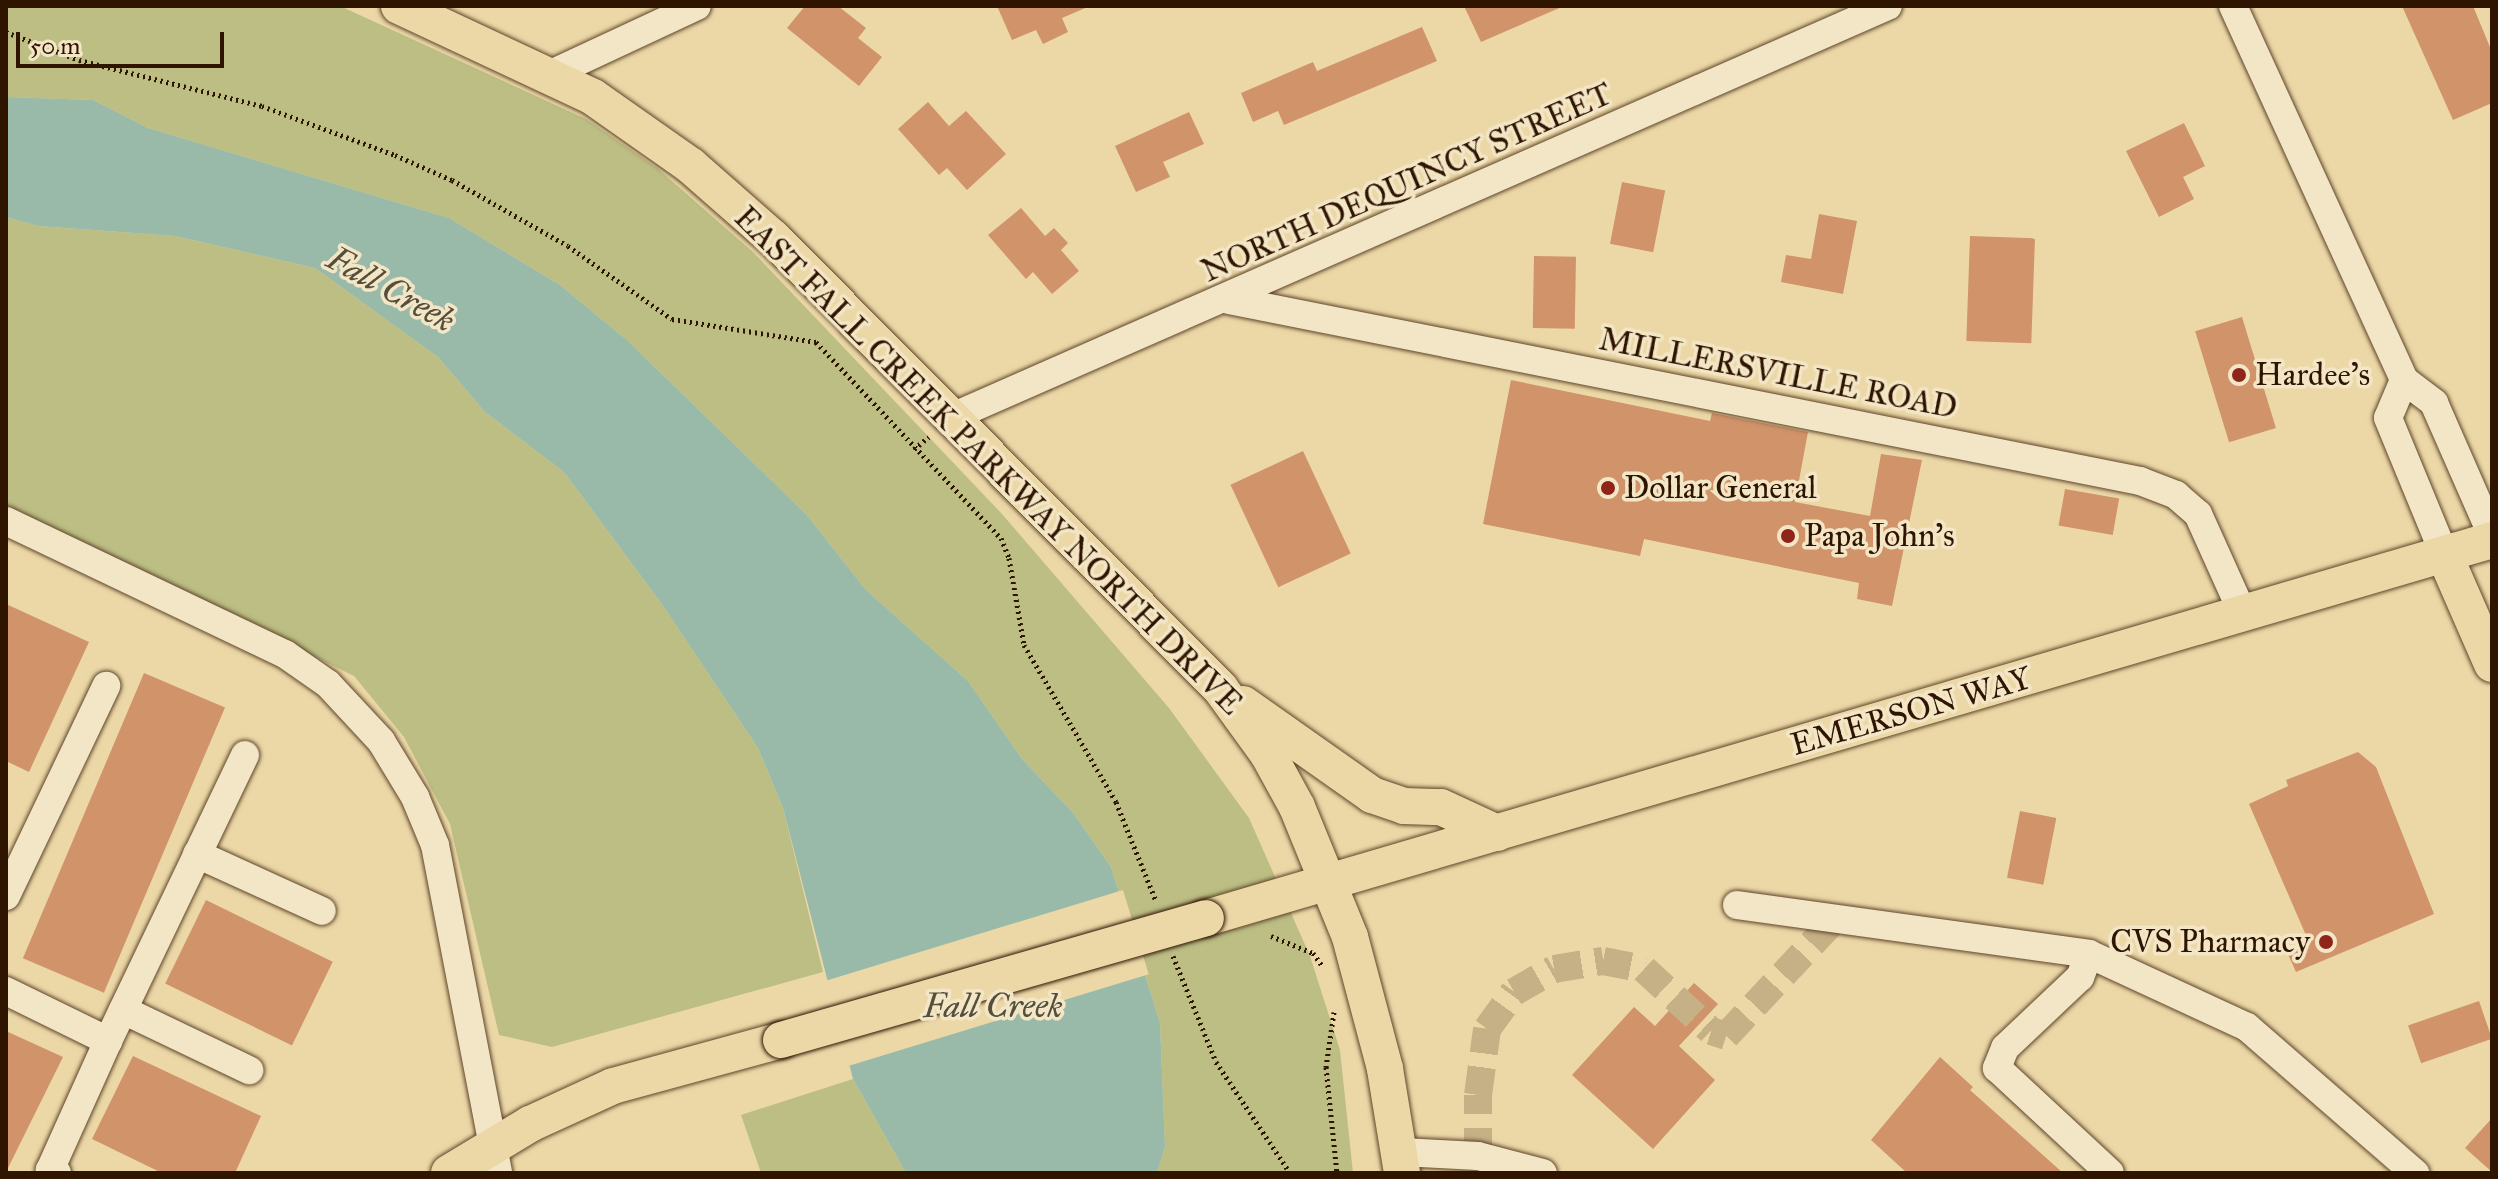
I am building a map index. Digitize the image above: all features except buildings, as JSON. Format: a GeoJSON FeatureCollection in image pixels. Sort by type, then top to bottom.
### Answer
{"type":"FeatureCollection","features":[{"type":"Feature","properties":{"kind":"main road","name":"EAST FALL CREEK PARKWAY NORTH DRIVE"},"geometry":{"type":"LineString","coordinates":[[399,6],[593,97],[691,166],[773,238],[1220,688],[1285,783],[1328,882],[1371,1011],[1401,1163]]}},
{"type":"Feature","properties":{"kind":"main road","name":"EMERSON WAY"},"geometry":{"type":"LineString","coordinates":[[449,1173],[494,1160],[541,1118],[625,1082],[1206,918],[2243,614],[2492,537]]}},
{"type":"Feature","properties":{"kind":"main road"},"geometry":{"type":"LineString","coordinates":[[2444,554],[2492,664]]}},
{"type":"Feature","properties":{"kind":"main road"},"geometry":{"type":"LineString","coordinates":[[1220,688],[1372,795],[1404,806],[1441,807],[1497,833]]}},
{"type":"Feature","properties":{"kind":"street"},"geometry":{"type":"LineString","coordinates":[[549,75],[697,6]]}},
{"type":"Feature","properties":{"kind":"street","name":"NORTH DEQUINCY STREET"},"geometry":{"type":"LineString","coordinates":[[952,417],[1229,300],[1888,6]]}},
{"type":"Feature","properties":{"kind":"street"},"geometry":{"type":"LineString","coordinates":[[2233,6],[2404,380],[2434,403],[2492,537]]}},
{"type":"Feature","properties":{"kind":"street","name":"MILLERSVILLE ROAD"},"geometry":{"type":"LineString","coordinates":[[1229,300],[2140,481],[2176,495],[2198,514],[2243,614]]}},
{"type":"Feature","properties":{"kind":"street"},"geometry":{"type":"LineString","coordinates":[[2404,380],[2388,418],[2444,554]]}},
{"type":"Feature","properties":{"kind":"street"},"geometry":{"type":"LineString","coordinates":[[6,521],[285,654],[328,684],[381,741],[415,797],[435,845],[494,1160]]}},
{"type":"Feature","properties":{"kind":"street"},"geometry":{"type":"LineString","coordinates":[[6,896],[106,686]]}},
{"type":"Feature","properties":{"kind":"street"},"geometry":{"type":"LineString","coordinates":[[57,1173],[50,1170],[108,1041],[245,755]]}},
{"type":"Feature","properties":{"kind":"street"},"geometry":{"type":"LineString","coordinates":[[197,854],[322,911]]}},
{"type":"Feature","properties":{"kind":"street"},"geometry":{"type":"LineString","coordinates":[[1737,905],[2089,954],[2247,1027],[2415,1173]]}},
{"type":"Feature","properties":{"kind":"street"},"geometry":{"type":"LineString","coordinates":[[2089,954],[2080,977],[2005,1048],[1997,1068],[2110,1173]]}},
{"type":"Feature","properties":{"kind":"street"},"geometry":{"type":"LineString","coordinates":[[6,991],[108,1041]]}},
{"type":"Feature","properties":{"kind":"street"},"geometry":{"type":"LineString","coordinates":[[123,1010],[249,1070]]}},
{"type":"Feature","properties":{"kind":"street"},"geometry":{"type":"LineString","coordinates":[[1401,1163],[1478,1156],[1543,1173]]}},
{"type":"Feature","properties":{"kind":"path"},"geometry":{"type":"LineString","coordinates":[[6,32],[79,60],[262,106],[395,155],[452,180],[568,246],[672,319],[816,342],[1001,538],[1009,558],[1024,645],[1116,802],[1159,911]]}},
{"type":"Feature","properties":{"kind":"path"},"geometry":{"type":"LineString","coordinates":[[1271,936],[1313,953],[1327,981]]}},
{"type":"Feature","properties":{"kind":"path"},"geometry":{"type":"LineString","coordinates":[[1171,952],[1216,1062],[1290,1173]]}},
{"type":"Feature","properties":{"kind":"path"},"geometry":{"type":"LineString","coordinates":[[1333,1006],[1326,1067],[1337,1173]]}},
{"type":"Feature","properties":{"kind":"green space"},"geometry":{"type":"Polygon","coordinates":[[[6,6],[340,6],[586,119],[657,168],[753,252],[1002,514],[1169,708],[1249,818],[1310,956],[1340,1050],[1353,1173],[1157,1173],[1165,1146],[1160,1023],[1111,867],[1074,814],[1022,759],[968,681],[866,590],[806,514],[628,341],[560,285],[449,218],[148,128],[93,100],[6,97],[6,6]]]}},
{"type":"Feature","properties":{"kind":"green space"},"geometry":{"type":"Polygon","coordinates":[[[6,217],[38,226],[175,236],[315,268],[438,357],[485,412],[564,472],[661,603],[758,748],[783,808],[823,972],[552,1047],[499,1035],[450,824],[404,737],[354,676],[6,505],[6,217]]]}},
{"type":"Feature","properties":{"kind":"green space"},"geometry":{"type":"Polygon","coordinates":[[[853,1079],[906,1173],[761,1173],[741,1115],[853,1079]]]}},
{"type":"Feature","properties":{"kind":"water","name":"Fall Creek"},"geometry":{"type":"Polygon","coordinates":[[[6,97],[93,100],[148,128],[449,218],[560,285],[628,341],[806,514],[866,590],[968,681],[1022,759],[1074,814],[1111,867],[1160,1023],[1165,1146],[1157,1173],[906,1173],[853,1079],[783,808],[758,748],[661,603],[564,472],[485,412],[438,357],[315,268],[175,236],[38,226],[6,217],[6,97]]]}},
{"type":"Feature","properties":{"kind":"pier"},"geometry":{"type":"Polygon","coordinates":[[[1123,890],[1149,974],[847,1066],[822,982],[1123,890]]]}},
{"type":"Feature","properties":{"kind":"tunnel"},"geometry":{"type":"LineString","coordinates":[[1478,1156],[1478,1095],[1487,1029],[1514,992],[1554,969],[1603,961],[1644,969],[1711,1031],[1726,1036],[1835,919]]}},
{"type":"Feature","properties":{"kind":"place","name":"Hardee's"},"geometry":{"type":"Point","coordinates":[2239,375]}},
{"type":"Feature","properties":{"kind":"place","name":"Dollar General"},"geometry":{"type":"Point","coordinates":[1608,488]}},
{"type":"Feature","properties":{"kind":"place","name":"Papa John's"},"geometry":{"type":"Point","coordinates":[1788,536]}},
{"type":"Feature","properties":{"kind":"place","name":"CVS Pharmacy"},"geometry":{"type":"Point","coordinates":[2326,942]}}]}
